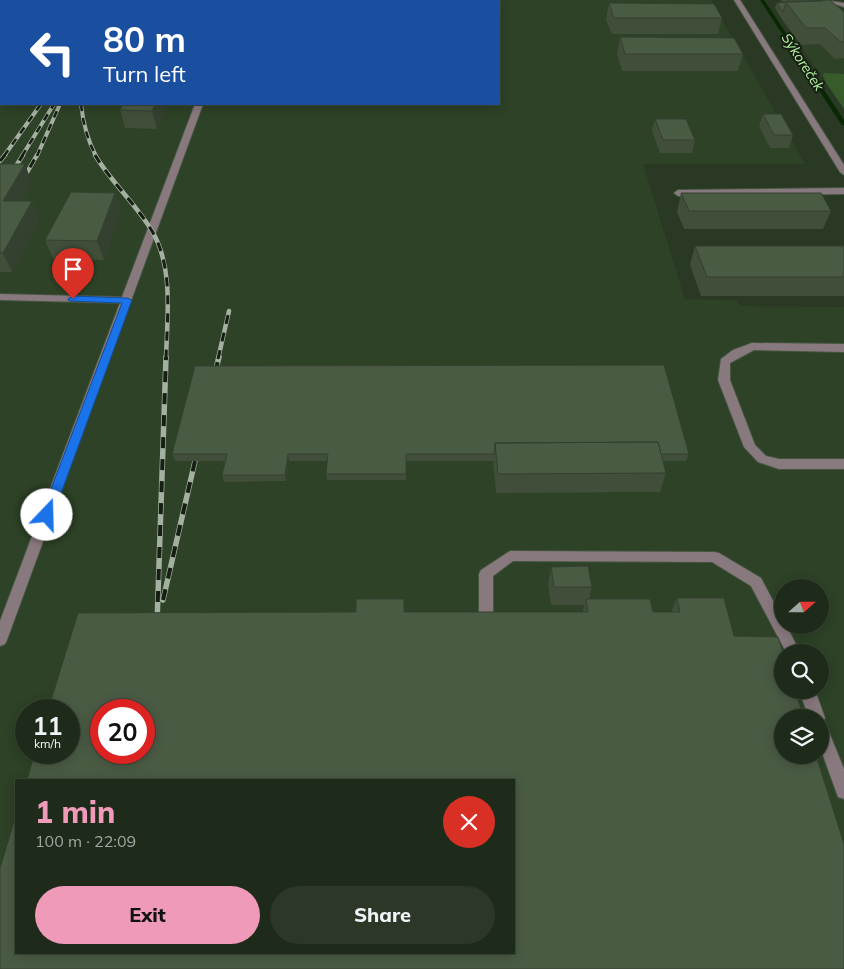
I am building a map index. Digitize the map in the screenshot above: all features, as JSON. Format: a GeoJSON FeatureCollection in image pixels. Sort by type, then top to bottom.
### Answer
{"type":"FeatureCollection","features":[{"type":"Feature","properties":{"kind":"street"},"geometry":{"type":"LineString","coordinates":[[737,0],[844,172]]}},
{"type":"Feature","properties":{"kind":"street"},"geometry":{"type":"LineString","coordinates":[[827,0],[844,5]]}},
{"type":"Feature","properties":{"kind":"street"},"geometry":{"type":"LineString","coordinates":[[827,0],[838,11]]}},
{"type":"Feature","properties":{"kind":"street"},"geometry":{"type":"LineString","coordinates":[[0,640],[199,105]]}},
{"type":"Feature","properties":{"kind":"street"},"geometry":{"type":"LineString","coordinates":[[678,193],[844,191]]}},
{"type":"Feature","properties":{"kind":"street"},"geometry":{"type":"LineString","coordinates":[[0,298],[127,300]]}},
{"type":"Feature","properties":{"kind":"street"},"geometry":{"type":"LineString","coordinates":[[844,348],[752,346],[737,352],[725,362],[724,380],[750,447],[762,458],[779,464],[844,464]]}},
{"type":"Feature","properties":{"kind":"street"},"geometry":{"type":"LineString","coordinates":[[486,623],[486,574],[510,556],[714,557],[756,582],[789,644]]}},
{"type":"Feature","properties":{"kind":"street"},"geometry":{"type":"LineString","coordinates":[[829,750],[844,791]]}},
{"type":"Feature","properties":{"kind":"shaded area"},"geometry":{"type":"Polygon","coordinates":[[[500,0],[711,0],[805,164],[643,164],[685,299],[736,300],[741,306],[844,307],[844,969],[0,969],[0,105],[500,105],[500,0]]]}},
{"type":"Feature","properties":{"kind":"shaded area"},"geometry":{"type":"Polygon","coordinates":[[[831,16],[844,21],[844,74],[823,75],[826,83],[781,18],[831,16]]]}},
{"type":"Feature","properties":{"kind":"shaded area"},"geometry":{"type":"Polygon","coordinates":[[[824,73],[844,74],[844,109],[826,83],[824,73]]]}},
{"type":"Feature","properties":{"kind":"building"},"geometry":{"type":"Polygon","coordinates":[[[787,0],[822,0],[822,1],[789,2],[787,0]]]}},
{"type":"Feature","properties":{"kind":"building"},"geometry":{"type":"Polygon","coordinates":[[[830,0],[844,12],[844,42],[841,42],[825,28],[806,28],[786,2],[830,0]]]}},
{"type":"Feature","properties":{"kind":"building"},"geometry":{"type":"Polygon","coordinates":[[[786,2],[783,12],[777,3],[786,2]]]}},
{"type":"Feature","properties":{"kind":"building"},"geometry":{"type":"Polygon","coordinates":[[[609,3],[714,4],[722,18],[614,18],[609,3]]]}},
{"type":"Feature","properties":{"kind":"building"},"geometry":{"type":"Polygon","coordinates":[[[620,37],[734,38],[743,54],[625,54],[620,37]]]}},
{"type":"Feature","properties":{"kind":"building"},"geometry":{"type":"Polygon","coordinates":[[[122,105],[155,105],[152,111],[120,110],[122,105]]]}},
{"type":"Feature","properties":{"kind":"building"},"geometry":{"type":"Polygon","coordinates":[[[763,114],[781,114],[793,135],[774,135],[763,114]]]}},
{"type":"Feature","properties":{"kind":"building"},"geometry":{"type":"Polygon","coordinates":[[[655,119],[686,119],[695,140],[663,140],[655,119]]]}},
{"type":"Feature","properties":{"kind":"building"},"geometry":{"type":"Polygon","coordinates":[[[0,164],[25,164],[3,201],[32,201],[3,253],[0,253],[0,164]]]}},
{"type":"Feature","properties":{"kind":"building"},"geometry":{"type":"Polygon","coordinates":[[[71,192],[115,193],[97,241],[45,240],[71,192]]]}},
{"type":"Feature","properties":{"kind":"building"},"geometry":{"type":"Polygon","coordinates":[[[681,193],[821,193],[831,211],[689,211],[681,193]]]}},
{"type":"Feature","properties":{"kind":"building"},"geometry":{"type":"Polygon","coordinates":[[[695,246],[844,246],[844,277],[707,277],[695,246]]]}},
{"type":"Feature","properties":{"kind":"building"},"geometry":{"type":"Polygon","coordinates":[[[664,365],[689,454],[661,454],[658,442],[495,443],[494,454],[406,454],[406,474],[326,474],[328,454],[288,454],[285,475],[222,475],[227,454],[172,454],[195,366],[664,365]]]}},
{"type":"Feature","properties":{"kind":"building"},"geometry":{"type":"Polygon","coordinates":[[[658,442],[666,473],[498,474],[495,443],[658,442]]]}},
{"type":"Feature","properties":{"kind":"building"},"geometry":{"type":"Polygon","coordinates":[[[588,566],[592,587],[554,587],[551,567],[588,566]]]}},
{"type":"Feature","properties":{"kind":"building"},"geometry":{"type":"Polygon","coordinates":[[[677,598],[724,598],[734,636],[778,637],[780,644],[774,644],[774,699],[798,699],[801,709],[774,709],[774,764],[819,764],[844,844],[844,969],[0,969],[0,868],[15,818],[15,954],[515,954],[515,779],[27,779],[32,764],[80,764],[80,699],[51,699],[78,613],[356,612],[356,599],[404,599],[404,612],[588,612],[586,599],[650,599],[653,612],[680,612],[677,598]]]}},
{"type":"Feature","properties":{"kind":"waterway","name":"Sýkoreček"},"geometry":{"type":"LineString","coordinates":[[762,0],[844,124]]}},
{"type":"Feature","properties":{"kind":"railway"},"geometry":{"type":"LineString","coordinates":[[4,156],[40,105]]}},
{"type":"Feature","properties":{"kind":"railway"},"geometry":{"type":"LineString","coordinates":[[22,156],[53,105]]}},
{"type":"Feature","properties":{"kind":"railway"},"geometry":{"type":"LineString","coordinates":[[37,156],[60,105]]}},
{"type":"Feature","properties":{"kind":"railway"},"geometry":{"type":"LineString","coordinates":[[81,105],[86,131],[96,156]]}},
{"type":"Feature","properties":{"kind":"railway"},"geometry":{"type":"LineString","coordinates":[[0,161],[5,155]]}},
{"type":"Feature","properties":{"kind":"railway"},"geometry":{"type":"LineString","coordinates":[[0,191],[23,155]]}},
{"type":"Feature","properties":{"kind":"railway"},"geometry":{"type":"LineString","coordinates":[[21,183],[37,155]]}},
{"type":"Feature","properties":{"kind":"railway"},"geometry":{"type":"LineString","coordinates":[[95,155],[146,221],[159,245],[164,261],[168,294],[166,359]]}},
{"type":"Feature","properties":{"kind":"railway"},"geometry":{"type":"LineString","coordinates":[[218,359],[229,311]]}},
{"type":"Feature","properties":{"kind":"railway"},"geometry":{"type":"LineString","coordinates":[[157,624],[166,357]]}},
{"type":"Feature","properties":{"kind":"railway"},"geometry":{"type":"LineString","coordinates":[[215,373],[219,357]]}},
{"type":"Feature","properties":{"kind":"railway"},"geometry":{"type":"LineString","coordinates":[[163,600],[195,461]]}},
{"type":"Feature","properties":{"kind":"route"},"geometry":{"type":"LineString","coordinates":[[47,515],[127,300],[73,299]]}}]}
